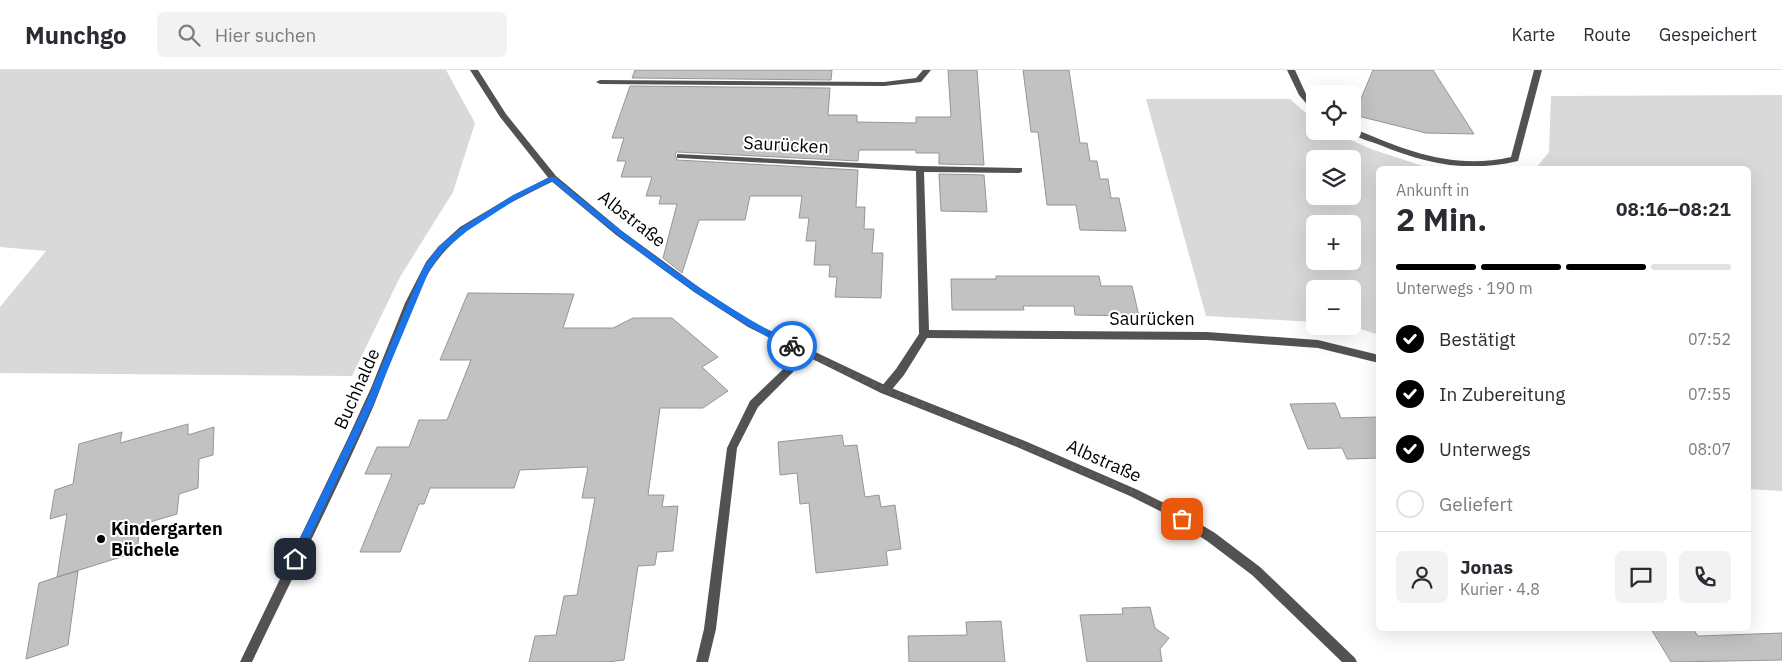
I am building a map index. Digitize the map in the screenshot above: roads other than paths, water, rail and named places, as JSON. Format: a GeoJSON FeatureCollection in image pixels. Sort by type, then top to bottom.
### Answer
{"type":"FeatureCollection","features":[{"type":"Feature","properties":{"kind":"street","name":"Albstraße"},"geometry":{"type":"LineString","coordinates":[[474,70],[504,115],[552,178],[619,233],[697,290],[751,326],[885,390],[1022,444],[1168,510],[1211,537],[1256,571],[1351,662]]}},
{"type":"Feature","properties":{"kind":"street"},"geometry":{"type":"LineString","coordinates":[[600,82],[884,84],[918,80],[927,70]]}},
{"type":"Feature","properties":{"kind":"street"},"geometry":{"type":"LineString","coordinates":[[1291,70],[1306,98]]}},
{"type":"Feature","properties":{"kind":"street"},"geometry":{"type":"LineString","coordinates":[[1484,166],[1515,159],[1538,70]]}},
{"type":"Feature","properties":{"kind":"street"},"geometry":{"type":"LineString","coordinates":[[1361,135],[1381,144],[1455,165],[1467,166]]}},
{"type":"Feature","properties":{"kind":"street","name":"Saurücken"},"geometry":{"type":"LineString","coordinates":[[680,156],[920,169],[1019,170]]}},
{"type":"Feature","properties":{"kind":"street"},"geometry":{"type":"LineString","coordinates":[[885,390],[900,372],[924,334],[920,169]]}},
{"type":"Feature","properties":{"kind":"street","name":"Buchhalde"},"geometry":{"type":"LineString","coordinates":[[246,662],[369,405],[426,270],[441,248],[464,230],[516,197],[552,178]]}},
{"type":"Feature","properties":{"kind":"street","name":"Saurücken"},"geometry":{"type":"LineString","coordinates":[[924,334],[1207,336],[1318,344],[1376,358]]}},
{"type":"Feature","properties":{"kind":"street"},"geometry":{"type":"LineString","coordinates":[[702,662],[710,629],[732,448],[742,424],[754,404],[806,353]]}},
{"type":"Feature","properties":{"kind":"place","name":"Kindergarten Büchele"},"geometry":{"type":"Point","coordinates":[101,539]}}]}
